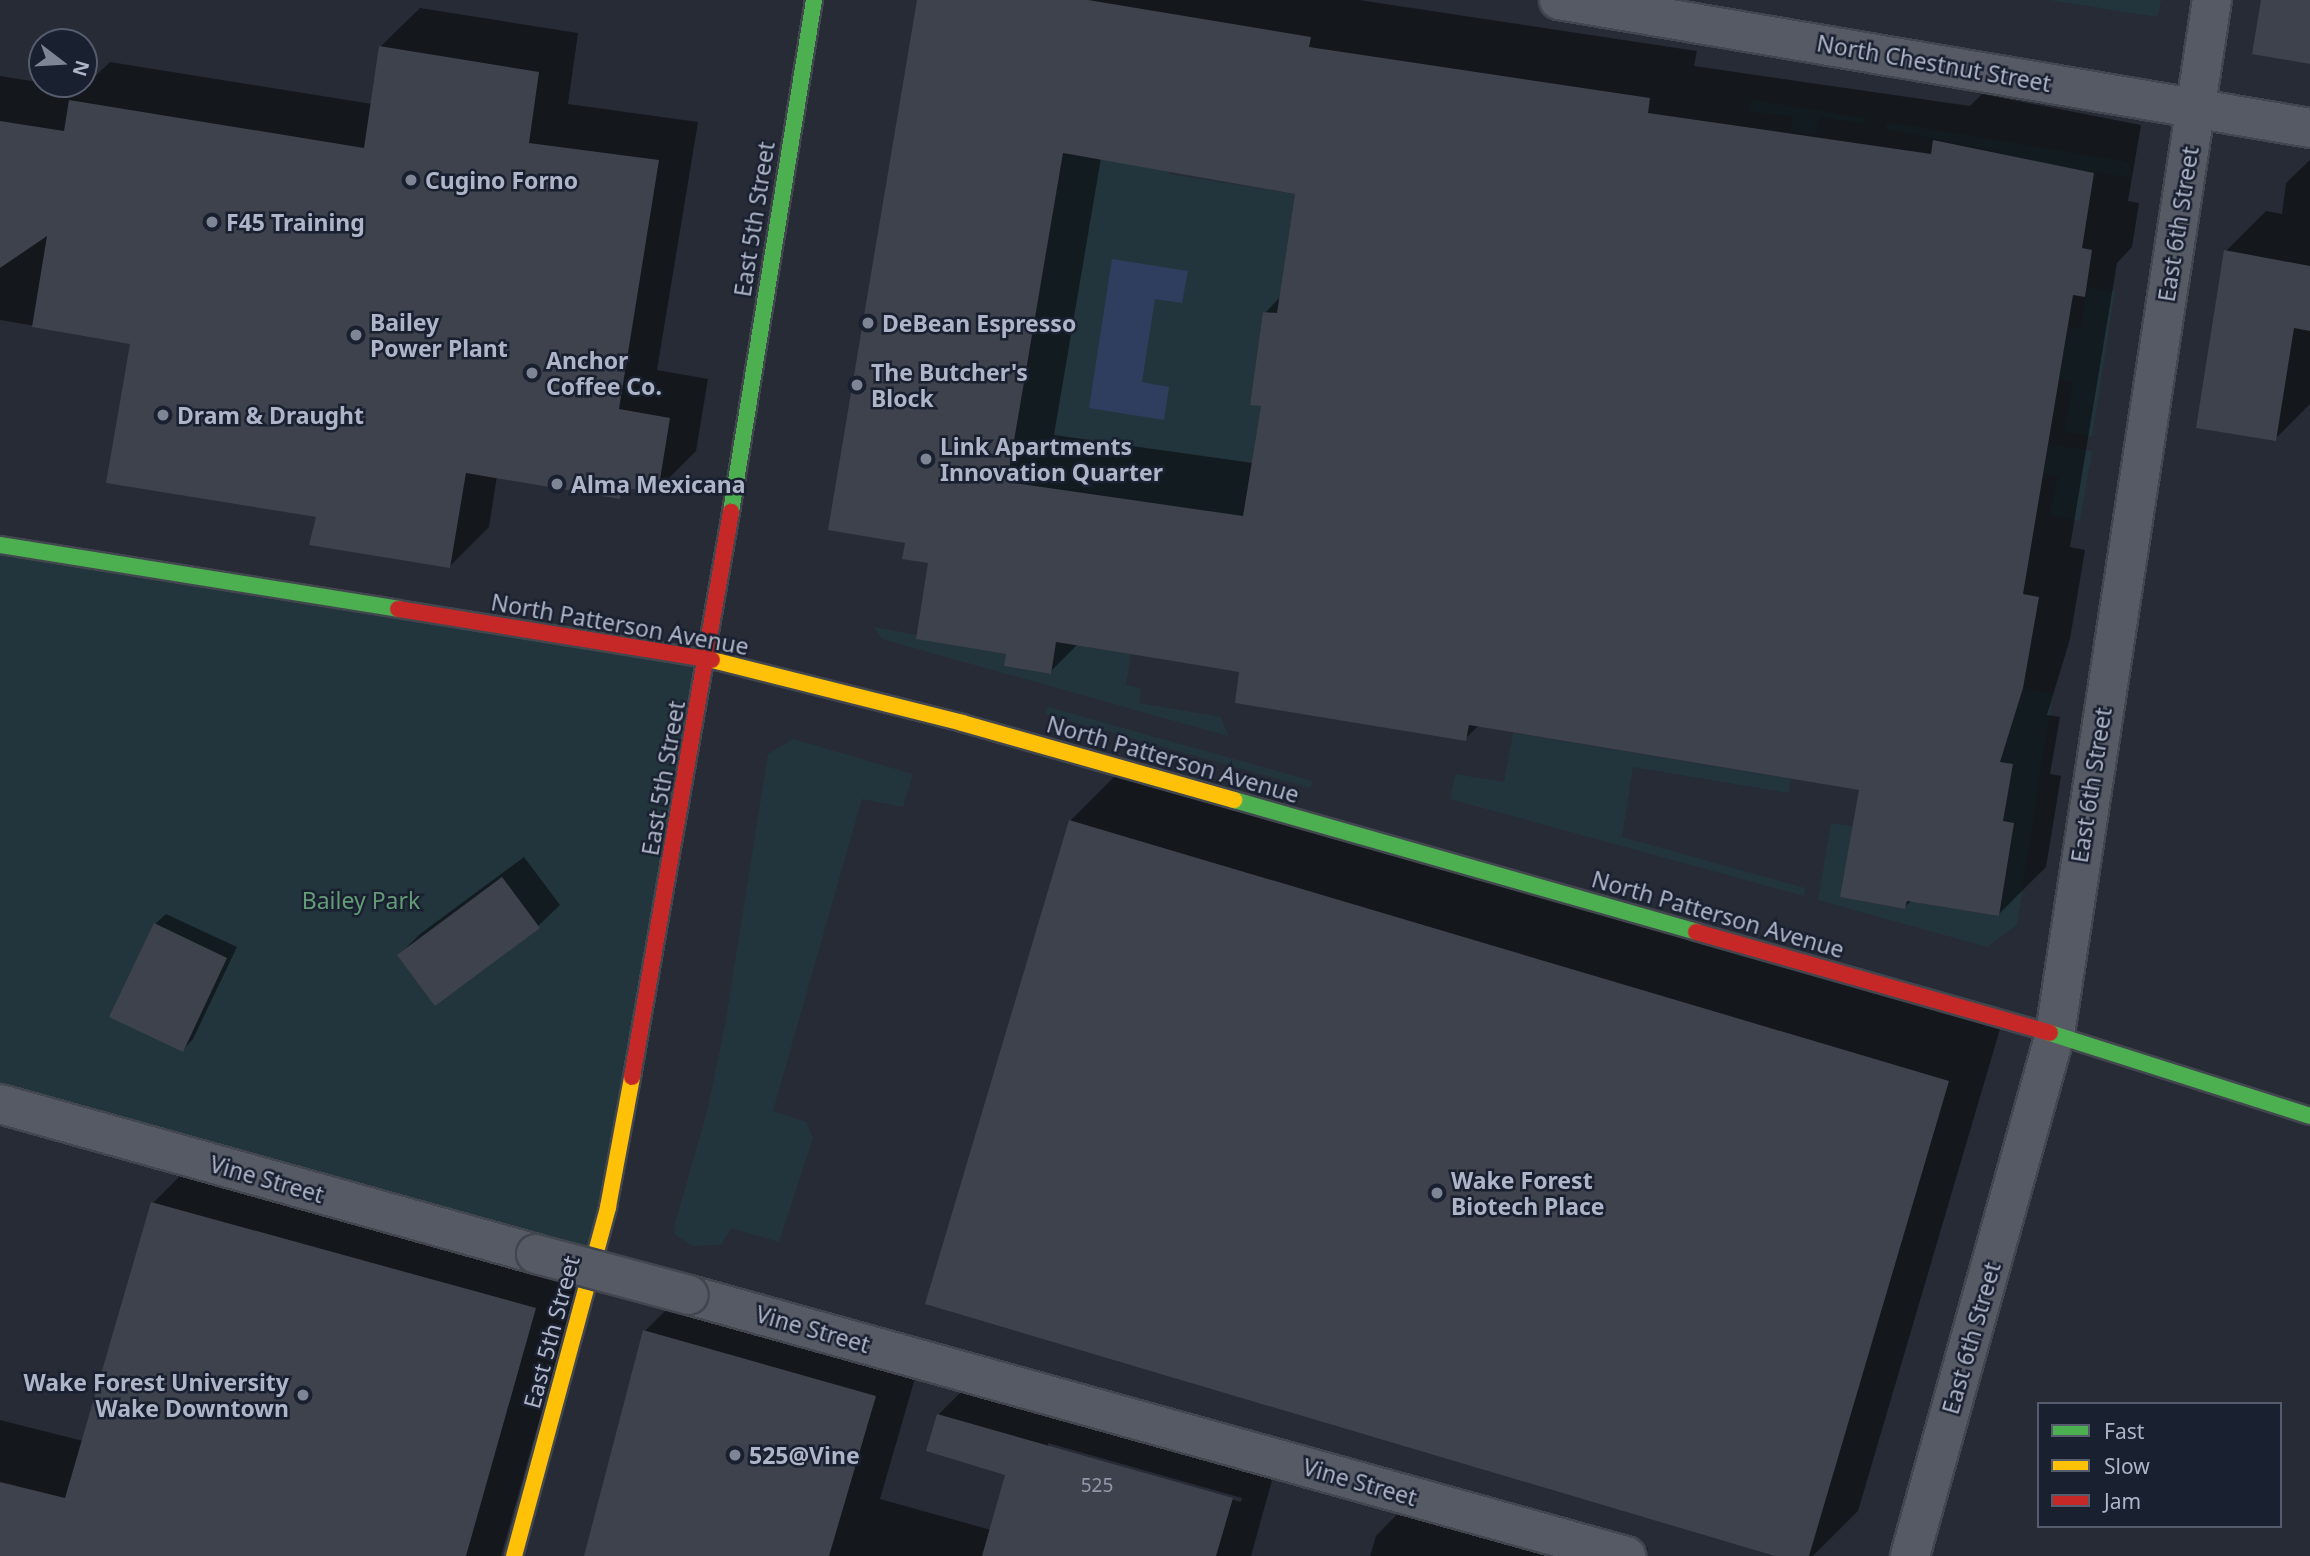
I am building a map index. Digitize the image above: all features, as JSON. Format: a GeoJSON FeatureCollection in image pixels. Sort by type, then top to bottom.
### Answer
{"type":"FeatureCollection","features":[{"type":"Feature","properties":{"kind":"main road","name":"East 5th Street"},"geometry":{"type":"LineString","coordinates":[[514,1556],[608,1207],[707,659],[814,0]]}},
{"type":"Feature","properties":{"kind":"main road","name":"North Patterson Avenue"},"geometry":{"type":"LineString","coordinates":[[0,545],[707,659],[962,723],[2055,1034],[2310,1116]]}},
{"type":"Feature","properties":{"kind":"street","name":"North Chestnut Street"},"geometry":{"type":"LineString","coordinates":[[1559,0],[2310,128]]}},
{"type":"Feature","properties":{"kind":"street","name":"East 6th Street"},"geometry":{"type":"LineString","coordinates":[[1910,1556],[2055,1034],[2212,0]]}},
{"type":"Feature","properties":{"kind":"street","name":"Vine Street"},"geometry":{"type":"LineString","coordinates":[[0,1104],[1626,1556]]}},
{"type":"Feature","properties":{"kind":"green space"},"geometry":{"type":"Polygon","coordinates":[[[2049,0],[2161,0],[2158,17],[2049,0]]]}},
{"type":"Feature","properties":{"kind":"green space"},"geometry":{"type":"Polygon","coordinates":[[[1752,100],[1866,118],[1865,124],[1820,117],[1814,135],[1790,130],[1793,117],[1748,111],[1752,100]]]}},
{"type":"Feature","properties":{"kind":"green space"},"geometry":{"type":"Polygon","coordinates":[[[1887,122],[2125,161],[2131,166],[2132,178],[2000,157],[2001,152],[1885,129],[1887,122]]]}},
{"type":"Feature","properties":{"kind":"green space"},"geometry":{"type":"Polygon","coordinates":[[[1100,150],[1169,163],[1169,174],[1295,194],[1277,313],[1263,312],[1250,404],[1261,406],[1240,530],[1208,511],[1007,482],[1063,153],[1097,160],[1100,150]]]}},
{"type":"Feature","properties":{"kind":"green space"},"geometry":{"type":"Polygon","coordinates":[[[2087,287],[2115,291],[2092,437],[2064,431],[2073,382],[2059,380],[2068,327],[2081,328],[2087,287]]]}},
{"type":"Feature","properties":{"kind":"green space"},"geometry":{"type":"Polygon","coordinates":[[[2048,444],[2092,451],[2080,521],[2049,515],[2058,477],[2044,473],[2048,444]]]}},
{"type":"Feature","properties":{"kind":"green space","name":"Bailey Park"},"geometry":{"type":"Polygon","coordinates":[[[0,545],[707,659],[591,1268],[0,1103],[0,545]]]}},
{"type":"Feature","properties":{"kind":"green space"},"geometry":{"type":"Polygon","coordinates":[[[874,627],[917,635],[917,639],[1006,654],[1004,666],[1051,674],[1056,642],[1131,654],[1126,685],[1141,688],[1139,703],[1221,717],[1228,736],[882,639],[874,627]]]}},
{"type":"Feature","properties":{"kind":"green space"},"geometry":{"type":"Polygon","coordinates":[[[2023,688],[2053,693],[2017,925],[1987,947],[1818,900],[1831,823],[1853,826],[1841,897],[1905,909],[1909,888],[1931,905],[1999,916],[2014,823],[2003,821],[2013,764],[1981,758],[2023,688]]]}},
{"type":"Feature","properties":{"kind":"green space"},"geometry":{"type":"Polygon","coordinates":[[[1048,707],[1313,781],[1310,788],[1045,714],[1048,707]]]}},
{"type":"Feature","properties":{"kind":"green space"},"geometry":{"type":"Polygon","coordinates":[[[1513,733],[1791,779],[1789,793],[1633,767],[1622,837],[1805,888],[1804,896],[1450,799],[1455,774],[1504,782],[1513,733]]]}},
{"type":"Feature","properties":{"kind":"green space"},"geometry":{"type":"Polygon","coordinates":[[[793,739],[913,774],[903,807],[862,799],[773,1111],[806,1122],[813,1138],[779,1242],[731,1228],[721,1245],[693,1246],[674,1234],[676,1220],[707,1112],[725,1025],[768,754],[793,739]]]}},
{"type":"Feature","properties":{"kind":"water"},"geometry":{"type":"Polygon","coordinates":[[[1112,259],[1188,271],[1182,303],[1155,299],[1142,382],[1169,387],[1164,420],[1089,408],[1112,259]]]}},
{"type":"Feature","properties":{"kind":"building"},"geometry":{"type":"Polygon","coordinates":[[[917,0],[1088,0],[1311,37],[1309,47],[1650,98],[1648,113],[1931,154],[1933,140],[2094,173],[2082,248],[2092,250],[2085,297],[2073,295],[2023,594],[2039,597],[2023,688],[2000,762],[2013,764],[2003,821],[2014,823],[1999,916],[1907,901],[1905,909],[1840,897],[1859,790],[1469,725],[1466,741],[1235,703],[1239,672],[1056,642],[1051,674],[1004,666],[1006,654],[916,639],[928,563],[902,559],[905,543],[828,530],[917,0]],[[1063,153],[1007,482],[1243,516],[1261,406],[1250,405],[1263,312],[1277,313],[1295,194],[1063,153]]]}},
{"type":"Feature","properties":{"kind":"building"},"geometry":{"type":"Polygon","coordinates":[[[2261,0],[2310,0],[2310,64],[2252,54],[2261,0]]]}},
{"type":"Feature","properties":{"kind":"building","name":"Bailey Power Plant"},"geometry":{"type":"Polygon","coordinates":[[[379,46],[539,72],[529,143],[659,160],[619,409],[670,418],[658,492],[622,488],[620,499],[466,473],[450,568],[309,545],[316,517],[106,483],[130,344],[32,327],[47,236],[0,268],[0,121],[64,131],[69,100],[364,148],[379,46]]]}},
{"type":"Feature","properties":{"kind":"building"},"geometry":{"type":"Polygon","coordinates":[[[2224,250],[2310,266],[2310,331],[2294,328],[2276,441],[2196,428],[2224,250]]]}},
{"type":"Feature","properties":{"kind":"building","name":"Wake Forest Biotech Place"},"geometry":{"type":"Polygon","coordinates":[[[1069,820],[1949,1081],[1809,1556],[1775,1556],[925,1304],[1069,820]]]}},
{"type":"Feature","properties":{"kind":"building"},"geometry":{"type":"Polygon","coordinates":[[[502,877],[540,928],[435,1006],[397,955],[502,877]]]}},
{"type":"Feature","properties":{"kind":"building"},"geometry":{"type":"Polygon","coordinates":[[[154,923],[227,958],[183,1052],[109,1017],[154,923]]]}},
{"type":"Feature","properties":{"kind":"building","name":"Wake Forest University Wake Downtown"},"geometry":{"type":"Polygon","coordinates":[[[151,1202],[536,1308],[466,1556],[0,1556],[0,1482],[65,1498],[151,1202]]]}},
{"type":"Feature","properties":{"kind":"building","name":"525@Vine"},"geometry":{"type":"Polygon","coordinates":[[[643,1330],[876,1396],[829,1556],[584,1556],[643,1330]]]}},
{"type":"Feature","properties":{"kind":"building"},"geometry":{"type":"Polygon","coordinates":[[[937,1414],[1233,1498],[1216,1556],[982,1556],[1005,1475],[926,1451],[937,1414]]]}},
{"type":"Feature","properties":{"kind":"traffic: fast"},"geometry":{"type":"LineString","coordinates":[[731,512],[814,0]]}},
{"type":"Feature","properties":{"kind":"traffic: fast"},"geometry":{"type":"LineString","coordinates":[[0,545],[398,609]]}},
{"type":"Feature","properties":{"kind":"traffic: fast"},"geometry":{"type":"LineString","coordinates":[[1234,800],[1696,932]]}},
{"type":"Feature","properties":{"kind":"traffic: fast"},"geometry":{"type":"LineString","coordinates":[[2050,1033],[2310,1116]]}},
{"type":"Feature","properties":{"kind":"traffic: slow"},"geometry":{"type":"LineString","coordinates":[[712,660],[962,723],[1234,800]]}},
{"type":"Feature","properties":{"kind":"traffic: slow"},"geometry":{"type":"LineString","coordinates":[[514,1556],[608,1207],[632,1077]]}},
{"type":"Feature","properties":{"kind":"traffic: jam"},"geometry":{"type":"LineString","coordinates":[[632,1077],[731,512]]}},
{"type":"Feature","properties":{"kind":"traffic: jam"},"geometry":{"type":"LineString","coordinates":[[398,609],[712,660]]}},
{"type":"Feature","properties":{"kind":"traffic: jam"},"geometry":{"type":"LineString","coordinates":[[1696,932],[2050,1033]]}},
{"type":"Feature","properties":{"kind":"place","name":"Cugino Forno"},"geometry":{"type":"Point","coordinates":[411,180]}},
{"type":"Feature","properties":{"kind":"place","name":"F45 Training"},"geometry":{"type":"Point","coordinates":[212,222]}},
{"type":"Feature","properties":{"kind":"place","name":"DeBean Espresso"},"geometry":{"type":"Point","coordinates":[868,323]}},
{"type":"Feature","properties":{"kind":"place","name":"Bailey Power Plant"},"geometry":{"type":"Point","coordinates":[356,335]}},
{"type":"Feature","properties":{"kind":"place","name":"Anchor Coffee Co."},"geometry":{"type":"Point","coordinates":[532,373]}},
{"type":"Feature","properties":{"kind":"place","name":"The Butcher's Block"},"geometry":{"type":"Point","coordinates":[857,385]}},
{"type":"Feature","properties":{"kind":"place","name":"Dram & Draught"},"geometry":{"type":"Point","coordinates":[163,415]}},
{"type":"Feature","properties":{"kind":"place","name":"Link Apartments Innovation Quarter"},"geometry":{"type":"Point","coordinates":[926,459]}},
{"type":"Feature","properties":{"kind":"place","name":"Alma Mexicana"},"geometry":{"type":"Point","coordinates":[557,484]}},
{"type":"Feature","properties":{"kind":"place","name":"Wake Forest Biotech Place"},"geometry":{"type":"Point","coordinates":[1437,1193]}},
{"type":"Feature","properties":{"kind":"place","name":"Wake Forest University Wake Downtown"},"geometry":{"type":"Point","coordinates":[303,1395]}},
{"type":"Feature","properties":{"kind":"place","name":"525@Vine"},"geometry":{"type":"Point","coordinates":[735,1455]}}]}
